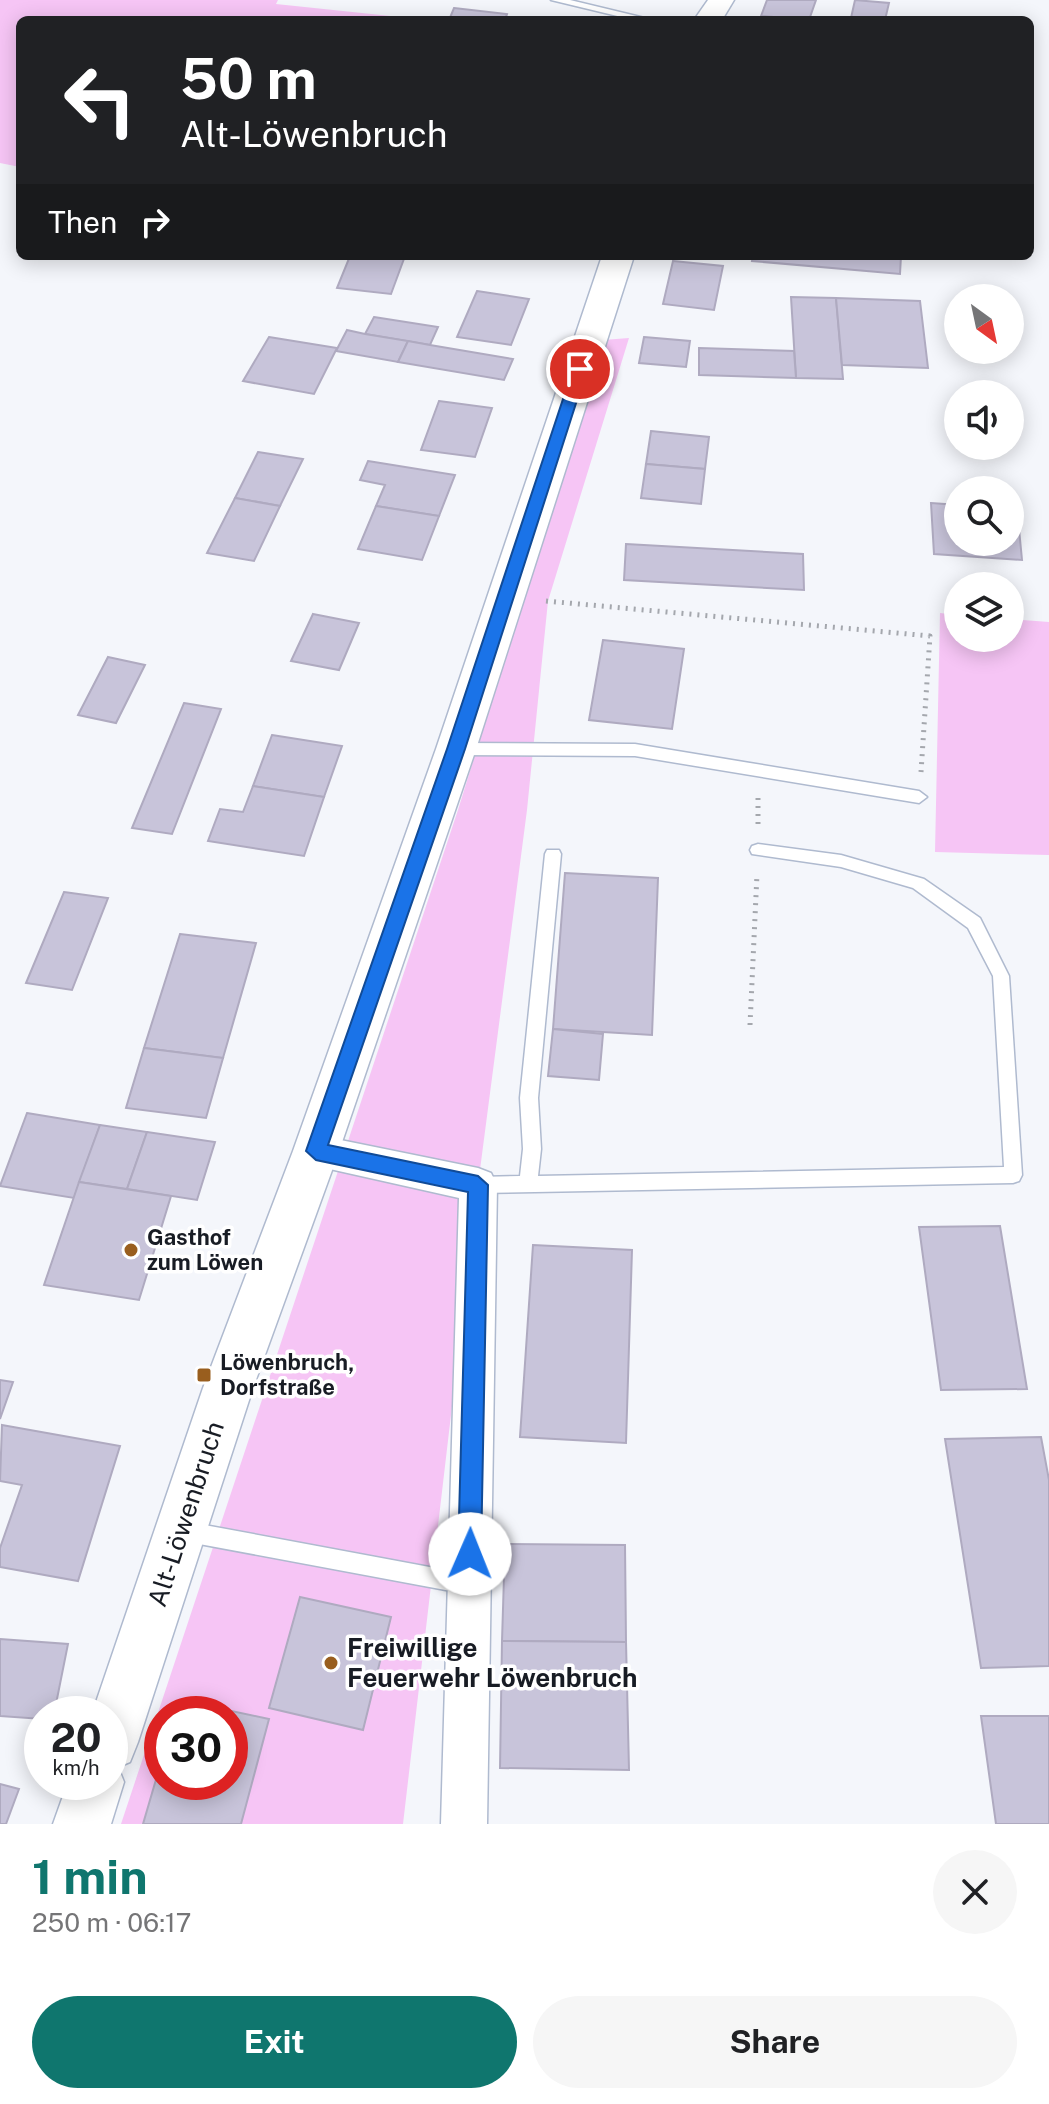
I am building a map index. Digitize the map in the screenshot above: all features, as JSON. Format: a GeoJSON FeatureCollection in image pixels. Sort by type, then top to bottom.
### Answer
{"type":"FeatureCollection","features":[{"type":"Feature","properties":{"kind":"street","name":"Alt-Löwenbruch"},"geometry":{"type":"LineString","coordinates":[[125,1696],[249,1328],[316,1151],[456,749],[504,595],[617,260]]}},
{"type":"Feature","properties":{"kind":"street"},"geometry":{"type":"LineString","coordinates":[[316,1151],[478,1185],[464,1824]]}},
{"type":"Feature","properties":{"kind":"street"},"geometry":{"type":"LineString","coordinates":[[82,1824],[90,1800]]}},
{"type":"Feature","properties":{"kind":"lane"},"geometry":{"type":"LineString","coordinates":[[556,0],[630,16]]}},
{"type":"Feature","properties":{"kind":"lane"},"geometry":{"type":"LineString","coordinates":[[456,749],[635,750],[919,797]]}},
{"type":"Feature","properties":{"kind":"lane"},"geometry":{"type":"LineString","coordinates":[[478,1185],[1013,1175],[1001,976],[974,923],[918,883],[841,861],[758,850]]}},
{"type":"Feature","properties":{"kind":"lane"},"geometry":{"type":"LineString","coordinates":[[528,1184],[532,1149],[529,1098],[553,854]]}},
{"type":"Feature","properties":{"kind":"lane"},"geometry":{"type":"LineString","coordinates":[[180,1531],[469,1585]]}},
{"type":"Feature","properties":{"kind":"path"},"geometry":{"type":"LineString","coordinates":[[504,595],[930,636],[919,797]]}},
{"type":"Feature","properties":{"kind":"path"},"geometry":{"type":"LineString","coordinates":[[750,1025],[759,770]]}},
{"type":"Feature","properties":{"kind":"shaded area"},"geometry":{"type":"Polygon","coordinates":[[[0,0],[278,0],[276,4],[390,16],[16,16],[16,166],[0,163],[0,0]]]}},
{"type":"Feature","properties":{"kind":"shaded area"},"geometry":{"type":"Polygon","coordinates":[[[629,338],[548,601],[527,810],[478,1185],[403,1824],[121,1824],[144,1755],[144,1800],[248,1800],[248,1696],[164,1696],[458,810],[603,340],[629,338]]]}},
{"type":"Feature","properties":{"kind":"shaded area"},"geometry":{"type":"Polygon","coordinates":[[[940,613],[944,613],[944,652],[1024,652],[1024,620],[1049,622],[1049,855],[935,852],[940,613]]]}},
{"type":"Feature","properties":{"kind":"building"},"geometry":{"type":"Polygon","coordinates":[[[767,0],[816,0],[810,16],[761,16],[767,0]]]}},
{"type":"Feature","properties":{"kind":"building"},"geometry":{"type":"Polygon","coordinates":[[[855,0],[889,3],[886,16],[851,16],[855,0]]]}},
{"type":"Feature","properties":{"kind":"building"},"geometry":{"type":"Polygon","coordinates":[[[454,8],[507,14],[506,16],[451,16],[454,8]]]}},
{"type":"Feature","properties":{"kind":"building"},"geometry":{"type":"Polygon","coordinates":[[[348,260],[404,260],[391,294],[337,288],[348,260]]]}},
{"type":"Feature","properties":{"kind":"building"},"geometry":{"type":"Polygon","coordinates":[[[752,260],[901,260],[900,274],[752,260]]]}},
{"type":"Feature","properties":{"kind":"building"},"geometry":{"type":"Polygon","coordinates":[[[673,261],[723,266],[714,310],[663,304],[673,261]]]}},
{"type":"Feature","properties":{"kind":"building"},"geometry":{"type":"Polygon","coordinates":[[[477,291],[529,299],[511,345],[457,337],[477,291]]]}},
{"type":"Feature","properties":{"kind":"building"},"geometry":{"type":"Polygon","coordinates":[[[791,297],[836,298],[843,379],[796,378],[791,297]]]}},
{"type":"Feature","properties":{"kind":"building"},"geometry":{"type":"Polygon","coordinates":[[[836,298],[920,301],[928,368],[842,365],[836,298]]]}},
{"type":"Feature","properties":{"kind":"building"},"geometry":{"type":"Polygon","coordinates":[[[374,317],[438,327],[430,345],[365,334],[374,317]]]}},
{"type":"Feature","properties":{"kind":"building"},"geometry":{"type":"Polygon","coordinates":[[[347,330],[408,341],[398,362],[336,351],[347,330]]]}},
{"type":"Feature","properties":{"kind":"building"},"geometry":{"type":"Polygon","coordinates":[[[269,337],[337,348],[314,394],[243,381],[269,337]]]}},
{"type":"Feature","properties":{"kind":"building"},"geometry":{"type":"Polygon","coordinates":[[[644,337],[690,341],[686,367],[639,363],[644,337]]]}},
{"type":"Feature","properties":{"kind":"building"},"geometry":{"type":"Polygon","coordinates":[[[408,341],[513,359],[504,380],[398,362],[408,341]]]}},
{"type":"Feature","properties":{"kind":"building"},"geometry":{"type":"Polygon","coordinates":[[[699,348],[794,351],[796,378],[699,375],[699,348]]]}},
{"type":"Feature","properties":{"kind":"building"},"geometry":{"type":"Polygon","coordinates":[[[439,401],[492,408],[475,457],[421,450],[439,401]]]}},
{"type":"Feature","properties":{"kind":"building"},"geometry":{"type":"Polygon","coordinates":[[[651,431],[709,437],[705,469],[646,464],[651,431]]]}},
{"type":"Feature","properties":{"kind":"building"},"geometry":{"type":"Polygon","coordinates":[[[258,452],[303,459],[280,506],[235,498],[258,452]]]}},
{"type":"Feature","properties":{"kind":"building"},"geometry":{"type":"Polygon","coordinates":[[[368,461],[455,475],[439,516],[376,506],[385,485],[360,480],[368,461]]]}},
{"type":"Feature","properties":{"kind":"building"},"geometry":{"type":"Polygon","coordinates":[[[646,464],[705,469],[701,504],[641,498],[646,464]]]}},
{"type":"Feature","properties":{"kind":"building"},"geometry":{"type":"Polygon","coordinates":[[[235,498],[280,506],[254,561],[207,553],[235,498]]]}},
{"type":"Feature","properties":{"kind":"building"},"geometry":{"type":"Polygon","coordinates":[[[931,503],[944,504],[944,555],[934,554],[931,503]]]}},
{"type":"Feature","properties":{"kind":"building"},"geometry":{"type":"Polygon","coordinates":[[[376,506],[439,516],[422,560],[358,549],[376,506]]]}},
{"type":"Feature","properties":{"kind":"building"},"geometry":{"type":"Polygon","coordinates":[[[626,544],[803,554],[804,590],[624,580],[626,544]]]}},
{"type":"Feature","properties":{"kind":"building"},"geometry":{"type":"Polygon","coordinates":[[[963,556],[1022,556],[1022,560],[963,556]]]}},
{"type":"Feature","properties":{"kind":"building"},"geometry":{"type":"Polygon","coordinates":[[[313,614],[359,623],[339,670],[291,661],[313,614]]]}},
{"type":"Feature","properties":{"kind":"building"},"geometry":{"type":"Polygon","coordinates":[[[603,640],[684,649],[672,729],[589,720],[603,640]]]}},
{"type":"Feature","properties":{"kind":"building"},"geometry":{"type":"Polygon","coordinates":[[[108,657],[145,665],[116,723],[78,715],[108,657]]]}},
{"type":"Feature","properties":{"kind":"building"},"geometry":{"type":"Polygon","coordinates":[[[184,703],[221,709],[172,834],[132,828],[184,703]]]}},
{"type":"Feature","properties":{"kind":"building"},"geometry":{"type":"Polygon","coordinates":[[[272,735],[342,746],[324,797],[253,786],[272,735]]]}},
{"type":"Feature","properties":{"kind":"building"},"geometry":{"type":"Polygon","coordinates":[[[253,786],[324,797],[304,856],[208,841],[220,809],[243,812],[253,786]]]}},
{"type":"Feature","properties":{"kind":"building"},"geometry":{"type":"Polygon","coordinates":[[[565,873],[658,878],[652,1035],[553,1029],[565,873]]]}},
{"type":"Feature","properties":{"kind":"building"},"geometry":{"type":"Polygon","coordinates":[[[64,892],[108,898],[72,990],[26,983],[64,892]]]}},
{"type":"Feature","properties":{"kind":"building"},"geometry":{"type":"Polygon","coordinates":[[[180,934],[256,943],[223,1058],[144,1048],[180,934]]]}},
{"type":"Feature","properties":{"kind":"building"},"geometry":{"type":"Polygon","coordinates":[[[553,1029],[603,1034],[599,1080],[548,1076],[553,1029]]]}},
{"type":"Feature","properties":{"kind":"building"},"geometry":{"type":"Polygon","coordinates":[[[144,1048],[223,1058],[206,1118],[126,1108],[144,1048]]]}},
{"type":"Feature","properties":{"kind":"building"},"geometry":{"type":"Polygon","coordinates":[[[27,1113],[100,1125],[74,1198],[0,1186],[27,1113]]]}},
{"type":"Feature","properties":{"kind":"building"},"geometry":{"type":"Polygon","coordinates":[[[100,1125],[147,1132],[127,1189],[79,1182],[100,1125]]]}},
{"type":"Feature","properties":{"kind":"building"},"geometry":{"type":"Polygon","coordinates":[[[147,1132],[215,1142],[197,1200],[127,1189],[147,1132]]]}},
{"type":"Feature","properties":{"kind":"building"},"geometry":{"type":"Polygon","coordinates":[[[79,1182],[171,1196],[139,1300],[44,1285],[79,1182]]]}},
{"type":"Feature","properties":{"kind":"building"},"geometry":{"type":"Polygon","coordinates":[[[1000,1226],[1027,1389],[941,1390],[919,1227],[1000,1226]]]}},
{"type":"Feature","properties":{"kind":"building"},"geometry":{"type":"Polygon","coordinates":[[[533,1245],[632,1250],[626,1443],[520,1437],[533,1245]]]}},
{"type":"Feature","properties":{"kind":"building"},"geometry":{"type":"Polygon","coordinates":[[[0,1380],[13,1382],[0,1419],[0,1380]]]}},
{"type":"Feature","properties":{"kind":"building"},"geometry":{"type":"Polygon","coordinates":[[[2,1425],[120,1446],[78,1581],[0,1567],[0,1548],[22,1485],[0,1481],[2,1425]]]}},
{"type":"Feature","properties":{"kind":"building"},"geometry":{"type":"Polygon","coordinates":[[[1041,1437],[1049,1480],[1049,1666],[981,1668],[945,1439],[1041,1437]]]}},
{"type":"Feature","properties":{"kind":"building"},"geometry":{"type":"Polygon","coordinates":[[[505,1544],[625,1545],[626,1642],[502,1641],[505,1544]]]}},
{"type":"Feature","properties":{"kind":"building","name":"Freiwillige Feuerwehr Löwenbruch"},"geometry":{"type":"Polygon","coordinates":[[[300,1597],[391,1617],[363,1730],[269,1708],[300,1597]]]}},
{"type":"Feature","properties":{"kind":"building"},"geometry":{"type":"Polygon","coordinates":[[[0,1639],[68,1644],[58,1696],[24,1696],[24,1718],[0,1716],[0,1639]]]}},
{"type":"Feature","properties":{"kind":"building"},"geometry":{"type":"Polygon","coordinates":[[[502,1641],[626,1642],[629,1770],[500,1768],[502,1641]]]}},
{"type":"Feature","properties":{"kind":"building"},"geometry":{"type":"Polygon","coordinates":[[[248,1715],[269,1719],[248,1798],[248,1715]]]}},
{"type":"Feature","properties":{"kind":"building"},"geometry":{"type":"Polygon","coordinates":[[[981,1716],[1049,1716],[1049,1824],[996,1824],[981,1716]]]}},
{"type":"Feature","properties":{"kind":"building"},"geometry":{"type":"Polygon","coordinates":[[[0,1784],[19,1789],[6,1824],[0,1824],[0,1784]]]}},
{"type":"Feature","properties":{"kind":"building"},"geometry":{"type":"Polygon","coordinates":[[[150,1800],[247,1800],[241,1824],[143,1824],[150,1800]]]}},
{"type":"Feature","properties":{"kind":"place","name":"Gasthof zum Löwen"},"geometry":{"type":"Point","coordinates":[131,1250]}},
{"type":"Feature","properties":{"kind":"place","name":"Löwenbruch, Dorfstraße"},"geometry":{"type":"Point","coordinates":[204,1375]}},
{"type":"Feature","properties":{"kind":"place","name":"Freiwillige Feuerwehr Löwenbruch"},"geometry":{"type":"Point","coordinates":[331,1663]}},
{"type":"Feature","properties":{"kind":"route"},"geometry":{"type":"LineString","coordinates":[[470,1554],[478,1185],[316,1151],[456,749],[580,369]]}}]}
